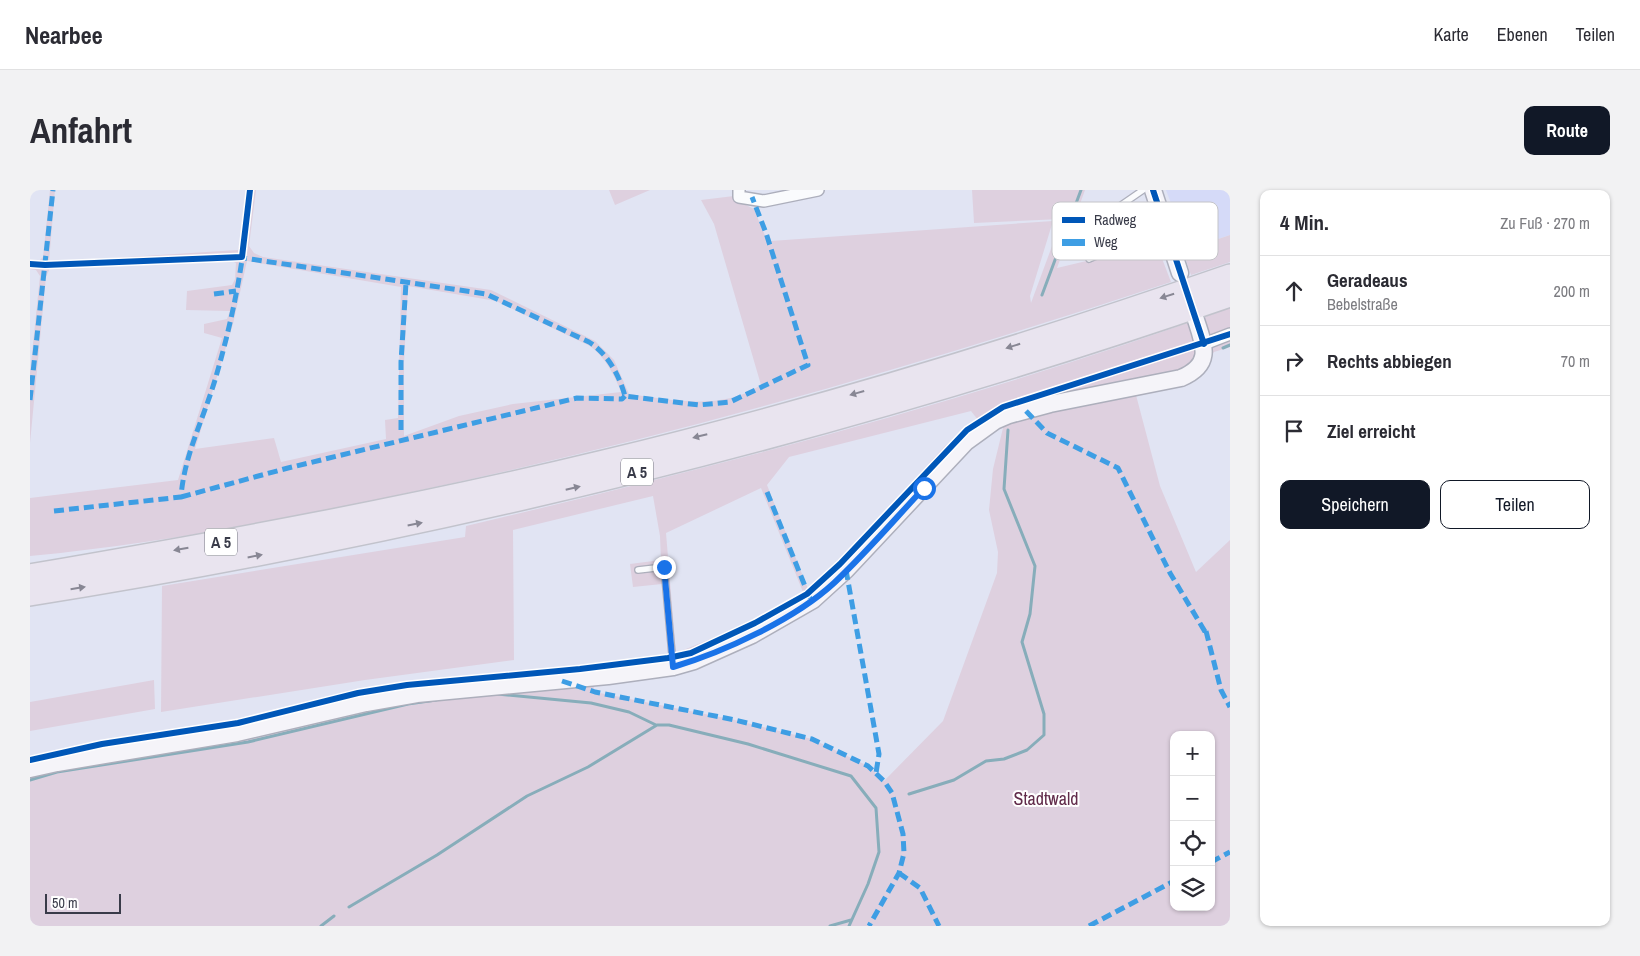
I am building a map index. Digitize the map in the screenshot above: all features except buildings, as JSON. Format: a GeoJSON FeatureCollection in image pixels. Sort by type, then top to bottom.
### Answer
{"type":"FeatureCollection","features":[{"type":"Feature","properties":{"kind":"highway","name":"A 5"},"geometry":{"type":"LineString","coordinates":[[30,575],[349,517],[605,461],[914,376],[1081,325],[1230,275]]}},
{"type":"Feature","properties":{"kind":"highway","name":"A 5"},"geometry":{"type":"LineString","coordinates":[[30,595],[126,580],[430,521],[609,479],[873,409],[1023,364],[1230,296]]}},
{"type":"Feature","properties":{"kind":"highway"},"geometry":{"type":"LineString","coordinates":[[30,561],[93,564]]}},
{"type":"Feature","properties":{"kind":"street"},"geometry":{"type":"LineString","coordinates":[[739,190],[739,197],[764,201],[818,190]]}},
{"type":"Feature","properties":{"kind":"street"},"geometry":{"type":"LineString","coordinates":[[1153,190],[1157,202]]}},
{"type":"Feature","properties":{"kind":"street"},"geometry":{"type":"LineString","coordinates":[[1176,260],[1180,273]]}},
{"type":"Feature","properties":{"kind":"street"},"geometry":{"type":"LineString","coordinates":[[30,769],[66,761],[237,733],[366,703],[418,694],[562,681],[673,667],[720,650],[814,600],[846,570],[966,442],[995,421],[1009,415],[1050,404],[1181,378],[1192,373],[1200,365],[1204,354],[1204,344],[1196,320]]}},
{"type":"Feature","properties":{"kind":"street"},"geometry":{"type":"LineString","coordinates":[[1204,344],[1230,334]]}},
{"type":"Feature","properties":{"kind":"lane"},"geometry":{"type":"LineString","coordinates":[[1126,202],[1143,190]]}},
{"type":"Feature","properties":{"kind":"lane"},"geometry":{"type":"LineString","coordinates":[[638,570],[664,567],[673,667]]}},
{"type":"Feature","properties":{"kind":"shaded area"},"geometry":{"type":"Polygon","coordinates":[[[1166,190],[1230,190],[1230,235],[1218,239],[1218,202],[1170,202],[1166,190]]]}},
{"type":"Feature","properties":{"kind":"green space"},"geometry":{"type":"Polygon","coordinates":[[[50,190],[55,190],[49,262],[238,250],[242,236],[247,190],[256,190],[249,246],[254,253],[263,257],[491,290],[595,341],[614,360],[629,394],[697,402],[730,398],[746,393],[761,385],[714,224],[701,200],[734,196],[740,202],[754,209],[766,238],[770,238],[771,241],[1052,221],[1030,296],[1031,303],[1052,246],[1052,260],[1060,260],[1057,268],[1091,260],[1163,260],[1171,282],[987,341],[802,396],[521,468],[278,520],[179,537],[30,556],[30,498],[178,480],[222,338],[204,333],[204,324],[227,319],[230,311],[186,310],[187,291],[232,285],[235,279],[236,263],[230,260],[50,268],[46,277],[30,443],[30,373],[40,276],[36,270],[30,269],[30,260],[39,261],[43,257],[50,190]],[[247,261],[233,324],[195,449],[274,438],[281,462],[386,439],[385,420],[398,418],[401,287],[247,261]],[[408,286],[404,363],[404,436],[459,416],[513,404],[621,392],[608,366],[590,346],[496,301],[408,286]]]}},
{"type":"Feature","properties":{"kind":"green space"},"geometry":{"type":"Polygon","coordinates":[[[609,190],[650,190],[615,205],[609,190]]]}},
{"type":"Feature","properties":{"kind":"green space"},"geometry":{"type":"Polygon","coordinates":[[[972,190],[1085,190],[1081,202],[1052,202],[1052,219],[974,223],[972,190]]]}},
{"type":"Feature","properties":{"kind":"green space"},"geometry":{"type":"Polygon","coordinates":[[[1230,235],[1230,262],[1191,275],[1186,260],[1218,260],[1218,239],[1230,235]]]}},
{"type":"Feature","properties":{"kind":"green space","name":"Stadtwald"},"geometry":{"type":"Polygon","coordinates":[[[1230,308],[1230,347],[1214,352],[1209,359],[1136,395],[1160,486],[1196,572],[1230,540],[1230,926],[30,926],[30,756],[156,732],[237,721],[349,692],[406,683],[576,667],[668,655],[662,584],[633,587],[630,564],[661,560],[660,536],[653,496],[513,530],[514,660],[365,680],[161,712],[162,586],[465,537],[466,526],[755,454],[851,428],[1042,371],[1230,308]],[[971,411],[789,457],[767,485],[808,589],[840,560],[945,446],[978,420],[971,411]],[[1004,424],[985,436],[961,457],[878,549],[823,601],[718,660],[692,668],[593,685],[595,692],[735,720],[812,739],[868,766],[884,781],[943,721],[997,573],[998,552],[989,510],[993,469],[1004,424]],[[761,488],[666,533],[676,653],[755,621],[803,592],[761,488]]]}},
{"type":"Feature","properties":{"kind":"green space"},"geometry":{"type":"Polygon","coordinates":[[[154,680],[155,709],[30,731],[30,702],[154,680]]]}},
{"type":"Feature","properties":{"kind":"waterway"},"geometry":{"type":"LineString","coordinates":[[1077,202],[1081,190]]}},
{"type":"Feature","properties":{"kind":"waterway"},"geometry":{"type":"LineString","coordinates":[[1042,295],[1055,260]]}},
{"type":"Feature","properties":{"kind":"waterway"},"geometry":{"type":"LineString","coordinates":[[1223,348],[1230,345]]}},
{"type":"Feature","properties":{"kind":"waterway"},"geometry":{"type":"LineString","coordinates":[[909,794],[954,780],[986,761],[1004,759],[1027,750],[1044,735],[1044,714],[1022,642],[1030,614],[1035,566],[1004,489],[1008,430]]}},
{"type":"Feature","properties":{"kind":"waterway"},"geometry":{"type":"LineString","coordinates":[[497,694],[591,703],[629,712],[656,725]]}},
{"type":"Feature","properties":{"kind":"waterway"},"geometry":{"type":"LineString","coordinates":[[30,780],[57,772],[248,742],[408,704],[436,700]]}},
{"type":"Feature","properties":{"kind":"waterway"},"geometry":{"type":"LineString","coordinates":[[349,907],[437,855],[527,796],[588,767],[657,725],[669,725],[748,744],[851,776],[876,808],[879,852],[868,884],[849,926]]}},
{"type":"Feature","properties":{"kind":"waterway"},"geometry":{"type":"LineString","coordinates":[[321,926],[334,916]]}},
{"type":"Feature","properties":{"kind":"waterway"},"geometry":{"type":"LineString","coordinates":[[830,926],[851,920]]}},
{"type":"Feature","properties":{"kind":"marked path"},"geometry":{"type":"LineString","coordinates":[[30,400],[53,190]]}},
{"type":"Feature","properties":{"kind":"marked path"},"geometry":{"type":"LineString","coordinates":[[237,257],[486,294],[596,347],[612,366],[620,380],[625,396],[699,405],[730,402],[808,365],[766,233],[752,197]]}},
{"type":"Feature","properties":{"kind":"marked path"},"geometry":{"type":"LineString","coordinates":[[54,511],[181,497],[190,453],[224,349],[243,253]]}},
{"type":"Feature","properties":{"kind":"marked path"},"geometry":{"type":"LineString","coordinates":[[401,430],[401,362],[406,283]]}},
{"type":"Feature","properties":{"kind":"marked path"},"geometry":{"type":"LineString","coordinates":[[214,294],[236,291]]}},
{"type":"Feature","properties":{"kind":"marked path"},"geometry":{"type":"LineString","coordinates":[[181,497],[288,468],[577,398],[622,399],[625,396]]}},
{"type":"Feature","properties":{"kind":"marked path"},"geometry":{"type":"LineString","coordinates":[[1026,411],[1047,433],[1118,468],[1170,573],[1207,635]]}},
{"type":"Feature","properties":{"kind":"marked path"},"geometry":{"type":"LineString","coordinates":[[767,492],[811,601]]}},
{"type":"Feature","properties":{"kind":"marked path"},"geometry":{"type":"LineString","coordinates":[[846,570],[879,754],[876,773]]}},
{"type":"Feature","properties":{"kind":"marked path"},"geometry":{"type":"LineString","coordinates":[[1206,631],[1221,690],[1230,707]]}},
{"type":"Feature","properties":{"kind":"marked path"},"geometry":{"type":"LineString","coordinates":[[562,681],[595,692],[735,720],[812,739],[868,766],[884,781],[892,793],[903,834],[904,853],[899,873],[869,926]]}},
{"type":"Feature","properties":{"kind":"marked path"},"geometry":{"type":"LineString","coordinates":[[1215,860],[1230,852]]}},
{"type":"Feature","properties":{"kind":"marked path"},"geometry":{"type":"LineString","coordinates":[[899,873],[920,888],[939,926]]}},
{"type":"Feature","properties":{"kind":"marked path"},"geometry":{"type":"LineString","coordinates":[[1089,926],[1170,883]]}},
{"type":"Feature","properties":{"kind":"cycle path"},"geometry":{"type":"LineString","coordinates":[[30,264],[242,257],[250,190]]}},
{"type":"Feature","properties":{"kind":"cycle path"},"geometry":{"type":"LineString","coordinates":[[1153,190],[1157,202]]}},
{"type":"Feature","properties":{"kind":"cycle path"},"geometry":{"type":"LineString","coordinates":[[1176,260],[1204,344]]}},
{"type":"Feature","properties":{"kind":"cycle path"},"geometry":{"type":"LineString","coordinates":[[30,760],[102,744],[238,723],[358,693],[407,685],[580,669],[668,658],[691,653],[755,623],[807,594],[840,564],[967,430],[1003,407],[1230,334]]}},
{"type":"Feature","properties":{"kind":"route"},"geometry":{"type":"LineString","coordinates":[[664,567],[673,667],[720,650],[752,635],[814,600],[834,583],[924,488]]}}]}
